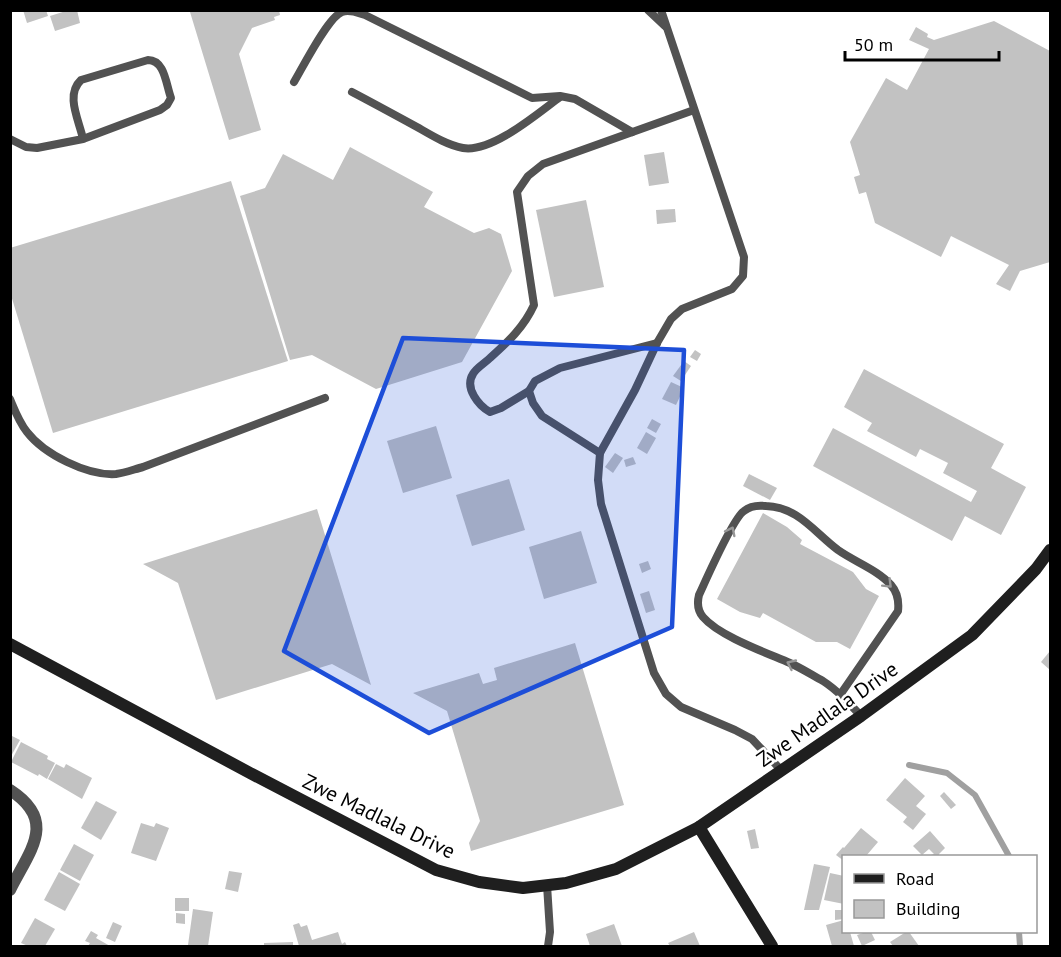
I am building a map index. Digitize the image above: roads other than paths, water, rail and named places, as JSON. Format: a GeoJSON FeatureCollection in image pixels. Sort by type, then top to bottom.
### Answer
{"type":"FeatureCollection","features":[{"type":"Feature","properties":{"kind":"street","name":"Zwe Madlala Drive"},"geometry":{"type":"LineString","coordinates":[[10,644],[436,870],[479,882],[524,888],[566,883],[616,869],[699,827],[861,716],[972,635],[1036,569],[1050,550]]}},
{"type":"Feature","properties":{"kind":"street"},"geometry":{"type":"LineString","coordinates":[[10,790],[25,799],[38,824],[36,838],[10,890]]}},
{"type":"Feature","properties":{"kind":"street"},"geometry":{"type":"LineString","coordinates":[[699,827],[772,946]]}},
{"type":"Feature","properties":{"kind":"lane"},"geometry":{"type":"LineString","coordinates":[[648,10],[665,26]]}},
{"type":"Feature","properties":{"kind":"lane"},"geometry":{"type":"LineString","coordinates":[[661,10],[744,257],[743,276],[732,289],[682,309],[671,320],[600,453],[598,480],[601,504],[654,673],[666,694],[681,707],[752,739],[781,770]]}},
{"type":"Feature","properties":{"kind":"lane"},"geometry":{"type":"LineString","coordinates":[[294,82],[332,19],[343,11],[353,11],[532,98],[560,96],[574,99],[632,132]]}},
{"type":"Feature","properties":{"kind":"lane"},"geometry":{"type":"LineString","coordinates":[[10,139],[26,147],[37,148],[83,139],[160,110],[171,98],[160,64],[154,60],[148,60],[81,80],[75,86],[72,96],[83,139]]}},
{"type":"Feature","properties":{"kind":"lane"},"geometry":{"type":"LineString","coordinates":[[352,92],[438,139],[465,148],[487,144],[501,138],[520,127],[560,96]]}},
{"type":"Feature","properties":{"kind":"lane"},"geometry":{"type":"LineString","coordinates":[[657,343],[560,368],[535,381],[529,391],[490,412],[481,407],[474,397],[470,384],[472,374],[516,333],[528,319],[534,305],[517,192],[528,176],[543,164],[694,110]]}},
{"type":"Feature","properties":{"kind":"lane"},"geometry":{"type":"LineString","coordinates":[[529,391],[533,403],[542,416],[600,453]]}},
{"type":"Feature","properties":{"kind":"lane"},"geometry":{"type":"LineString","coordinates":[[10,399],[16,416],[27,432],[52,454],[82,469],[115,474],[143,467],[325,398]]}},
{"type":"Feature","properties":{"kind":"lane"},"geometry":{"type":"LineString","coordinates":[[840,694],[898,611],[899,602],[895,591],[879,575],[837,549],[798,515],[774,506],[760,506],[743,511],[733,525],[699,595],[697,600],[700,612],[719,629],[753,648],[793,664],[825,683],[840,694],[861,716]]}},
{"type":"Feature","properties":{"kind":"lane"},"geometry":{"type":"LineString","coordinates":[[547,885],[550,932],[548,946]]}},
{"type":"Feature","properties":{"kind":"waterway"},"geometry":{"type":"LineString","coordinates":[[909,765],[947,773],[975,795],[1008,855]]}},
{"type":"Feature","properties":{"kind":"waterway"},"geometry":{"type":"LineString","coordinates":[[1019,933],[1020,946]]}}]}
